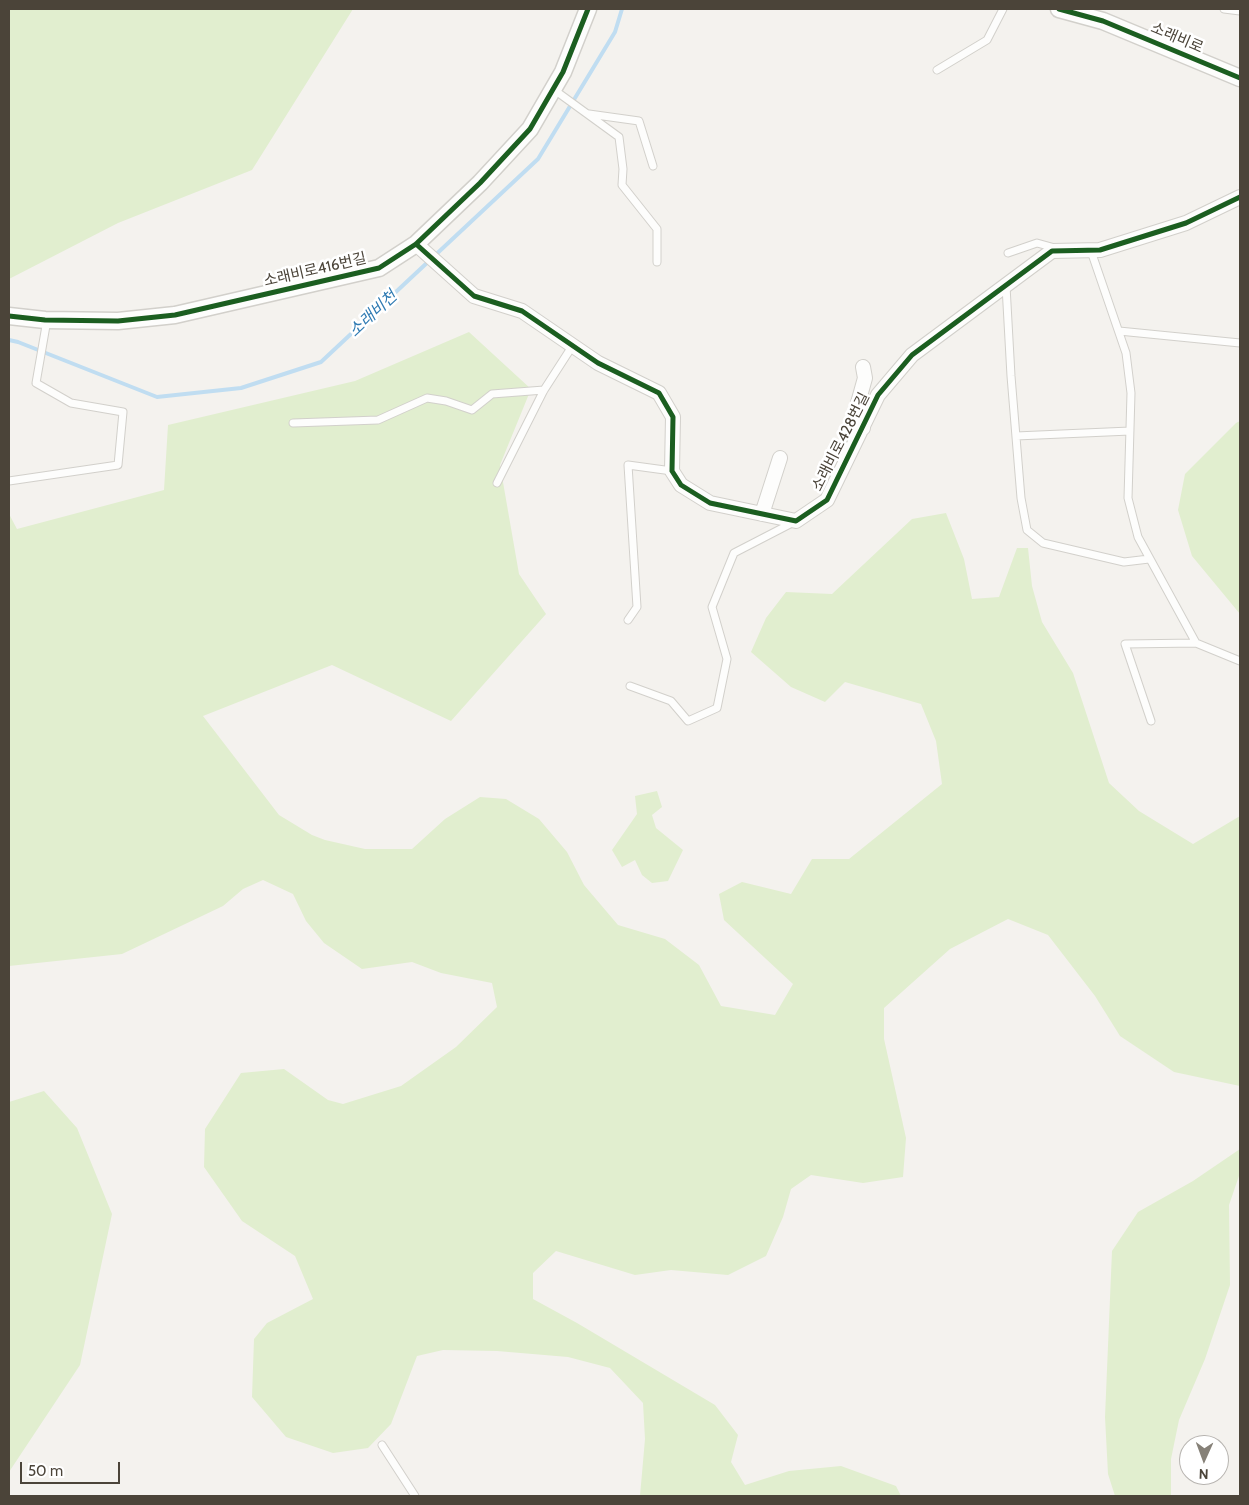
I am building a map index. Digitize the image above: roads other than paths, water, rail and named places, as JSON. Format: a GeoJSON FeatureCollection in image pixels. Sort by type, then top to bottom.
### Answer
{"type":"FeatureCollection","features":[{"type":"Feature","properties":{"kind":"street","name":"소래비로416번길"},"geometry":{"type":"LineString","coordinates":[[9,316],[47,320],[118,321],[175,315],[378,268],[421,248],[530,129],[559,93],[563,72],[588,9]]}},
{"type":"Feature","properties":{"kind":"street","name":"소래비로"},"geometry":{"type":"LineString","coordinates":[[1059,9],[1103,21],[1240,78]]}},
{"type":"Feature","properties":{"kind":"street"},"geometry":{"type":"LineString","coordinates":[[1092,9],[1103,21]]}},
{"type":"Feature","properties":{"kind":"street","name":"소래비로428번길"},"geometry":{"type":"LineString","coordinates":[[796,521],[828,500],[878,395],[912,355],[1052,251],[1100,250],[1186,223],[1240,197]]}},
{"type":"Feature","properties":{"kind":"street"},"geometry":{"type":"LineString","coordinates":[[421,248],[474,296],[522,311],[598,362],[659,393],[673,418],[672,471],[681,485],[710,503],[796,521]]}},
{"type":"Feature","properties":{"kind":"street"},"geometry":{"type":"LineString","coordinates":[[863,367],[865,378],[858,403],[863,428]]}},
{"type":"Feature","properties":{"kind":"street"},"geometry":{"type":"LineString","coordinates":[[762,514],[780,458]]}},
{"type":"Feature","properties":{"kind":"lane"},"geometry":{"type":"LineString","coordinates":[[937,70],[987,40],[1003,9]]}},
{"type":"Feature","properties":{"kind":"lane"},"geometry":{"type":"LineString","coordinates":[[1224,9],[1240,10]]}},
{"type":"Feature","properties":{"kind":"lane"},"geometry":{"type":"LineString","coordinates":[[559,93],[619,137],[623,169],[622,185],[657,229],[657,262]]}},
{"type":"Feature","properties":{"kind":"lane"},"geometry":{"type":"LineString","coordinates":[[587,114],[638,121],[653,166]]}},
{"type":"Feature","properties":{"kind":"lane"},"geometry":{"type":"LineString","coordinates":[[1008,253],[1038,243],[1065,251]]}},
{"type":"Feature","properties":{"kind":"lane"},"geometry":{"type":"LineString","coordinates":[[1091,250],[1126,353],[1130,385],[1128,498],[1138,537],[1196,643]]}},
{"type":"Feature","properties":{"kind":"lane"},"geometry":{"type":"LineString","coordinates":[[1006,286],[1016,436],[1027,530],[1043,543],[1124,562],[1149,559]]}},
{"type":"Feature","properties":{"kind":"lane"},"geometry":{"type":"LineString","coordinates":[[9,481],[118,465],[123,412],[70,403],[36,383],[47,320]]}},
{"type":"Feature","properties":{"kind":"lane"},"geometry":{"type":"LineString","coordinates":[[1119,331],[1240,343]]}},
{"type":"Feature","properties":{"kind":"lane"},"geometry":{"type":"LineString","coordinates":[[497,483],[544,390],[573,346]]}},
{"type":"Feature","properties":{"kind":"lane"},"geometry":{"type":"LineString","coordinates":[[293,423],[378,420],[427,398],[446,401],[472,410],[492,394],[544,390]]}},
{"type":"Feature","properties":{"kind":"lane"},"geometry":{"type":"LineString","coordinates":[[1016,436],[1130,430]]}},
{"type":"Feature","properties":{"kind":"lane"},"geometry":{"type":"LineString","coordinates":[[628,620],[637,607],[628,465],[672,471]]}},
{"type":"Feature","properties":{"kind":"lane"},"geometry":{"type":"LineString","coordinates":[[630,686],[672,701],[688,721],[717,708],[727,659],[712,606],[734,553],[796,521]]}},
{"type":"Feature","properties":{"kind":"lane"},"geometry":{"type":"LineString","coordinates":[[1151,721],[1125,644],[1196,643],[1240,661]]}},
{"type":"Feature","properties":{"kind":"lane"},"geometry":{"type":"LineString","coordinates":[[382,1445],[416,1496]]}},
{"type":"Feature","properties":{"kind":"waterway","name":"소래비천"},"geometry":{"type":"LineString","coordinates":[[9,340],[157,397],[241,388],[321,362],[538,159],[615,32],[622,9]]}}]}
